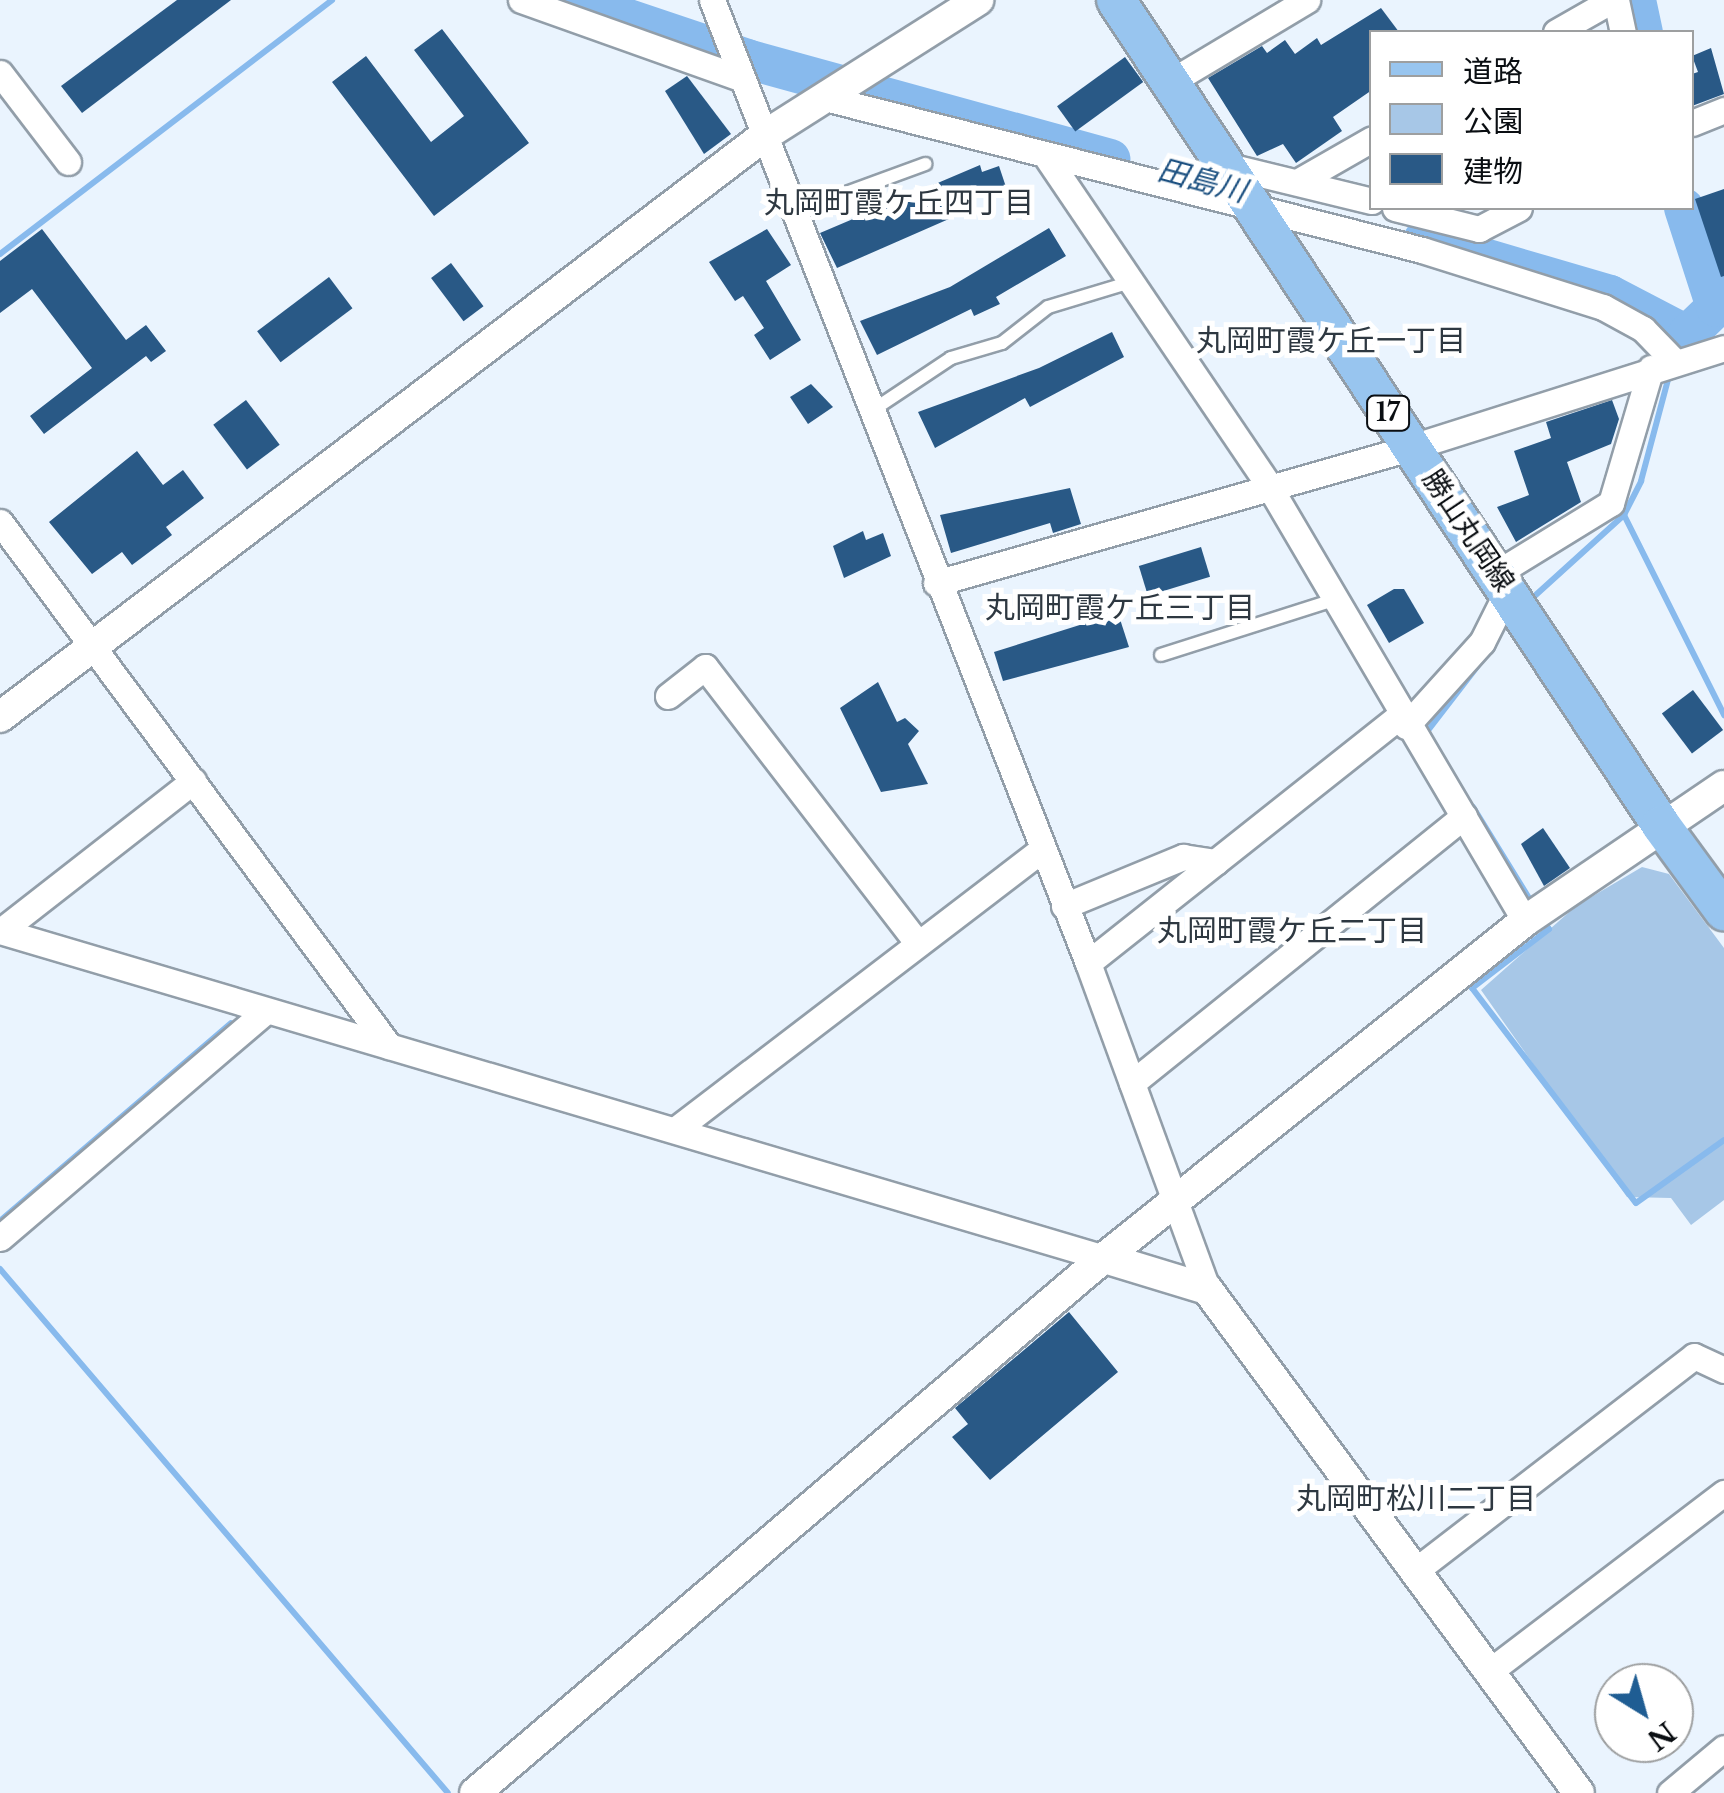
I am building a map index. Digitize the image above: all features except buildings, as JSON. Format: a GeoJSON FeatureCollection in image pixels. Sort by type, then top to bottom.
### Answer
{"type":"FeatureCollection","features":[{"type":"Feature","properties":{"kind":"main road","name":"勝山丸岡線"},"geometry":{"type":"LineString","coordinates":[[1116,0],[1503,581],[1660,825],[1724,911]]}},
{"type":"Feature","properties":{"kind":"street"},"geometry":{"type":"LineString","coordinates":[[521,0],[740,78]]}},
{"type":"Feature","properties":{"kind":"street"},"geometry":{"type":"LineString","coordinates":[[712,0],[936,583],[1088,963],[1207,1289],[1580,1793]]}},
{"type":"Feature","properties":{"kind":"street"},"geometry":{"type":"LineString","coordinates":[[0,717],[764,136],[978,0]]}},
{"type":"Feature","properties":{"kind":"street"},"geometry":{"type":"LineString","coordinates":[[1170,82],[1308,0]]}},
{"type":"Feature","properties":{"kind":"street"},"geometry":{"type":"LineString","coordinates":[[1560,30],[1614,0],[1622,30]]}},
{"type":"Feature","properties":{"kind":"street"},"geometry":{"type":"LineString","coordinates":[[0,72],[68,162]]}},
{"type":"Feature","properties":{"kind":"street"},"geometry":{"type":"LineString","coordinates":[[825,98],[1048,159],[1422,250],[1603,307],[1643,329],[1662,365],[1611,504],[1503,581],[1482,642],[1403,721],[1088,963]]}},
{"type":"Feature","properties":{"kind":"street"},"geometry":{"type":"LineString","coordinates":[[1694,121],[1724,110]]}},
{"type":"Feature","properties":{"kind":"street"},"geometry":{"type":"LineString","coordinates":[[1297,182],[1369,141]]}},
{"type":"Feature","properties":{"kind":"street"},"geometry":{"type":"LineString","coordinates":[[1048,159],[1268,486],[1337,599],[1403,721],[1525,922]]}},
{"type":"Feature","properties":{"kind":"street"},"geometry":{"type":"LineString","coordinates":[[1224,165],[1369,201]]}},
{"type":"Feature","properties":{"kind":"street"},"geometry":{"type":"LineString","coordinates":[[1403,210],[1479,229],[1516,210]]}},
{"type":"Feature","properties":{"kind":"street"},"geometry":{"type":"LineString","coordinates":[[936,583],[1412,448],[1724,348]]}},
{"type":"Feature","properties":{"kind":"street"},"geometry":{"type":"LineString","coordinates":[[0,522],[389,1046]]}},
{"type":"Feature","properties":{"kind":"street"},"geometry":{"type":"LineString","coordinates":[[668,696],[705,667],[918,944]]}},
{"type":"Feature","properties":{"kind":"street"},"geometry":{"type":"LineString","coordinates":[[1,931],[193,781]]}},
{"type":"Feature","properties":{"kind":"street"},"geometry":{"type":"LineString","coordinates":[[475,1793],[1176,1202],[1525,922],[1660,825],[1724,786]]}},
{"type":"Feature","properties":{"kind":"street"},"geometry":{"type":"LineString","coordinates":[[1132,1082],[1464,816]]}},
{"type":"Feature","properties":{"kind":"street"},"geometry":{"type":"LineString","coordinates":[[675,1130],[1041,850]]}},
{"type":"Feature","properties":{"kind":"street"},"geometry":{"type":"LineString","coordinates":[[1064,906],[1183,857],[1216,862]]}},
{"type":"Feature","properties":{"kind":"street"},"geometry":{"type":"LineString","coordinates":[[1,931],[1207,1289]]}},
{"type":"Feature","properties":{"kind":"street"},"geometry":{"type":"LineString","coordinates":[[0,1238],[266,1011]]}},
{"type":"Feature","properties":{"kind":"street"},"geometry":{"type":"LineString","coordinates":[[1416,1571],[1694,1356],[1724,1370]]}},
{"type":"Feature","properties":{"kind":"street"},"geometry":{"type":"LineString","coordinates":[[1490,1671],[1724,1493]]}},
{"type":"Feature","properties":{"kind":"street"},"geometry":{"type":"LineString","coordinates":[[1670,1793],[1724,1748]]}},
{"type":"Feature","properties":{"kind":"lane"},"geometry":{"type":"LineString","coordinates":[[794,212],[925,164]]}},
{"type":"Feature","properties":{"kind":"lane"},"geometry":{"type":"LineString","coordinates":[[870,412],[951,358],[1002,343],[1048,307],[1131,282]]}},
{"type":"Feature","properties":{"kind":"lane"},"geometry":{"type":"LineString","coordinates":[[1161,654],[1337,599]]}},
{"type":"Feature","properties":{"kind":"green space"},"geometry":{"type":"Polygon","coordinates":[[[1642,867],[1669,874],[1724,948],[1724,1200],[1691,1225],[1671,1198],[1627,1197],[1481,990],[1576,906],[1642,867]]]}},
{"type":"Feature","properties":{"kind":"waterway"},"geometry":{"type":"LineString","coordinates":[[0,254],[332,0]]}},
{"type":"Feature","properties":{"kind":"waterway","name":"田島川"},"geometry":{"type":"LineString","coordinates":[[572,0],[747,59],[1111,159]]}},
{"type":"Feature","properties":{"kind":"waterway","name":"田島川"},"geometry":{"type":"LineString","coordinates":[[1636,0],[1643,30]]}},
{"type":"Feature","properties":{"kind":"waterway","name":"田島川"},"geometry":{"type":"LineString","coordinates":[[1423,240],[1610,295],[1687,335],[1716,307],[1685,210]]}},
{"type":"Feature","properties":{"kind":"waterway"},"geometry":{"type":"LineString","coordinates":[[1678,355],[1687,335]]}},
{"type":"Feature","properties":{"kind":"waterway"},"geometry":{"type":"LineString","coordinates":[[1528,602],[1624,515],[1641,481],[1669,376]]}},
{"type":"Feature","properties":{"kind":"waterway"},"geometry":{"type":"LineString","coordinates":[[1624,515],[1724,715]]}},
{"type":"Feature","properties":{"kind":"waterway"},"geometry":{"type":"LineString","coordinates":[[1426,733],[1486,655]]}},
{"type":"Feature","properties":{"kind":"waterway"},"geometry":{"type":"LineString","coordinates":[[1473,807],[1532,903]]}},
{"type":"Feature","properties":{"kind":"waterway"},"geometry":{"type":"LineString","coordinates":[[1542,918],[1549,929],[1472,988],[1636,1203],[1724,1140]]}},
{"type":"Feature","properties":{"kind":"waterway"},"geometry":{"type":"LineString","coordinates":[[0,1221],[231,1023]]}},
{"type":"Feature","properties":{"kind":"waterway"},"geometry":{"type":"LineString","coordinates":[[0,1269],[448,1793]]}},
{"type":"Feature","properties":{"kind":"district","name":"丸岡町霞ケ丘四丁目"},"geometry":{"type":"Point","coordinates":[899,203]}},
{"type":"Feature","properties":{"kind":"district","name":"丸岡町霞ケ丘一丁目"},"geometry":{"type":"Point","coordinates":[1331,341]}},
{"type":"Feature","properties":{"kind":"district","name":"丸岡町霞ケ丘三丁目"},"geometry":{"type":"Point","coordinates":[1120,608]}},
{"type":"Feature","properties":{"kind":"district","name":"丸岡町霞ケ丘二丁目"},"geometry":{"type":"Point","coordinates":[1292,931]}},
{"type":"Feature","properties":{"kind":"district","name":"丸岡町松川二丁目"},"geometry":{"type":"Point","coordinates":[1416,1499]}}]}
